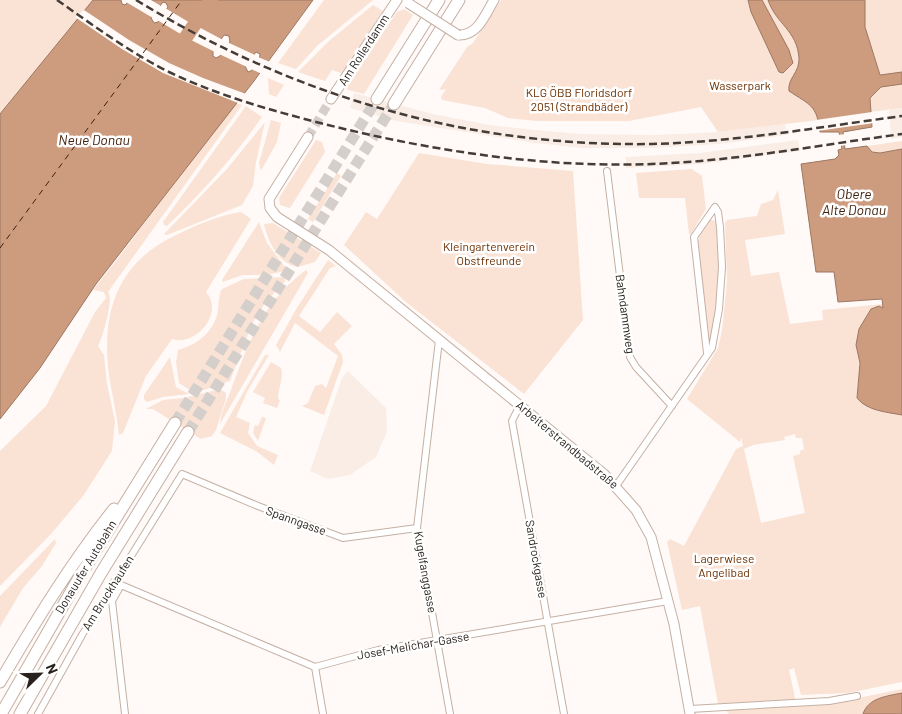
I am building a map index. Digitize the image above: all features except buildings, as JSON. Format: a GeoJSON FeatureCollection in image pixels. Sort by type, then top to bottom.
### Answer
{"type":"FeatureCollection","features":[{"type":"Feature","properties":{"kind":"highway"},"geometry":{"type":"LineString","coordinates":[[377,100],[440,0]]}},
{"type":"Feature","properties":{"kind":"highway"},"geometry":{"type":"LineString","coordinates":[[394,104],[459,0]]}},
{"type":"Feature","properties":{"kind":"highway","name":"Donauufer Autobahn"},"geometry":{"type":"LineString","coordinates":[[1,714],[75,584],[175,423]]}},
{"type":"Feature","properties":{"kind":"highway","name":"Donauufer Autobahn"},"geometry":{"type":"LineString","coordinates":[[20,714],[96,581],[188,432]]}},
{"type":"Feature","properties":{"kind":"highway"},"geometry":{"type":"LineString","coordinates":[[0,682],[42,612],[96,531],[146,468]]}},
{"type":"Feature","properties":{"kind":"street","name":"Am Rollerdamm"},"geometry":{"type":"LineString","coordinates":[[331,100],[397,0]]}},
{"type":"Feature","properties":{"kind":"street"},"geometry":{"type":"LineString","coordinates":[[405,2],[458,35],[470,34],[475,30],[494,0]]}},
{"type":"Feature","properties":{"kind":"street","name":"Arbeiterstrandbadstraße"},"geometry":{"type":"LineString","coordinates":[[308,137],[269,199],[270,208],[277,217],[329,250],[520,405],[616,486],[636,510],[651,537],[668,601],[690,712]]}},
{"type":"Feature","properties":{"kind":"street","name":"Bahndammweg"},"geometry":{"type":"LineString","coordinates":[[607,171],[630,357],[636,367],[672,406]]}},
{"type":"Feature","properties":{"kind":"street"},"geometry":{"type":"LineString","coordinates":[[616,486],[712,348],[716,333],[722,278],[720,227],[718,212],[714,207],[694,237],[707,353]]}},
{"type":"Feature","properties":{"kind":"street","name":"Kugelfanggasse"},"geometry":{"type":"LineString","coordinates":[[439,340],[417,528],[450,714]]}},
{"type":"Feature","properties":{"kind":"street","name":"Sandrockgasse"},"geometry":{"type":"LineString","coordinates":[[520,405],[512,421],[564,714]]}},
{"type":"Feature","properties":{"kind":"street","name":"Spanngasse"},"geometry":{"type":"LineString","coordinates":[[182,474],[258,506],[343,538],[417,528]]}},
{"type":"Feature","properties":{"kind":"street","name":"Am Bruckhaufen"},"geometry":{"type":"LineString","coordinates":[[38,714],[104,598],[117,584],[182,474]]}},
{"type":"Feature","properties":{"kind":"street"},"geometry":{"type":"LineString","coordinates":[[125,714],[112,601],[117,584],[315,667],[323,714]]}},
{"type":"Feature","properties":{"kind":"street"},"geometry":{"type":"LineString","coordinates":[[104,598],[112,601]]}},
{"type":"Feature","properties":{"kind":"street","name":"Josef-Melichar-Gasse"},"geometry":{"type":"LineString","coordinates":[[315,667],[378,650],[437,642],[668,601]]}},
{"type":"Feature","properties":{"kind":"street"},"geometry":{"type":"LineString","coordinates":[[690,712],[829,701],[857,696]]}},
{"type":"Feature","properties":{"kind":"shaded area"},"geometry":{"type":"Polygon","coordinates":[[[354,93],[433,114],[490,125],[535,130],[581,134],[655,135],[718,132],[785,124],[787,135],[719,144],[652,148],[583,148],[535,143],[396,121],[350,108],[354,93]]]}},
{"type":"Feature","properties":{"kind":"shaded area"},"geometry":{"type":"Polygon","coordinates":[[[902,108],[902,137],[891,139],[889,110],[902,108]]]}},
{"type":"Feature","properties":{"kind":"shaded area"},"geometry":{"type":"Polygon","coordinates":[[[798,140],[800,151],[702,164],[626,168],[626,157],[700,153],[798,140]]]}},
{"type":"Feature","properties":{"kind":"shaded area"},"geometry":{"type":"Polygon","coordinates":[[[348,371],[386,408],[387,432],[376,457],[350,475],[328,479],[310,471],[342,378],[348,371]]]}},
{"type":"Feature","properties":{"kind":"green space"},"geometry":{"type":"Polygon","coordinates":[[[0,0],[93,0],[0,114],[0,0]]]}},
{"type":"Feature","properties":{"kind":"green space"},"geometry":{"type":"Polygon","coordinates":[[[324,0],[373,0],[317,46],[296,69],[278,63],[324,0]]]}},
{"type":"Feature","properties":{"kind":"green space"},"geometry":{"type":"Polygon","coordinates":[[[501,0],[748,0],[751,12],[790,66],[793,59],[762,0],[768,0],[794,40],[797,48],[799,63],[790,82],[789,91],[813,105],[819,120],[718,132],[701,107],[629,121],[536,121],[508,118],[485,108],[442,100],[441,97],[446,89],[439,90],[501,0]]]}},
{"type":"Feature","properties":{"kind":"green space"},"geometry":{"type":"Polygon","coordinates":[[[865,0],[902,0],[902,72],[880,75],[865,27],[865,0]]]}},
{"type":"Feature","properties":{"kind":"green space"},"geometry":{"type":"Polygon","coordinates":[[[373,5],[383,11],[344,74],[332,70],[325,81],[298,72],[329,41],[373,5]]]}},
{"type":"Feature","properties":{"kind":"green space"},"geometry":{"type":"Polygon","coordinates":[[[404,9],[413,15],[364,94],[345,89],[397,12],[404,9]]]}},
{"type":"Feature","properties":{"kind":"green space"},"geometry":{"type":"Polygon","coordinates":[[[268,78],[284,85],[276,97],[269,94],[268,78]]]}},
{"type":"Feature","properties":{"kind":"green space"},"geometry":{"type":"Polygon","coordinates":[[[902,84],[902,108],[870,112],[870,98],[881,87],[902,84]]]}},
{"type":"Feature","properties":{"kind":"green space"},"geometry":{"type":"Polygon","coordinates":[[[235,103],[242,105],[108,292],[109,309],[103,335],[98,346],[104,355],[107,384],[115,421],[112,451],[83,496],[51,534],[0,586],[0,451],[46,406],[95,312],[106,298],[104,292],[93,290],[235,103]]]}},
{"type":"Feature","properties":{"kind":"green space"},"geometry":{"type":"Polygon","coordinates":[[[246,106],[262,117],[229,160],[205,187],[167,226],[164,225],[163,222],[246,106]]]}},
{"type":"Feature","properties":{"kind":"green space"},"geometry":{"type":"Polygon","coordinates":[[[271,120],[281,123],[277,142],[261,171],[259,163],[271,120]]]}},
{"type":"Feature","properties":{"kind":"green space"},"geometry":{"type":"Polygon","coordinates":[[[265,122],[253,186],[242,205],[167,235],[164,234],[227,169],[265,122]]]}},
{"type":"Feature","properties":{"kind":"green space"},"geometry":{"type":"Polygon","coordinates":[[[316,140],[322,142],[325,152],[290,208],[280,205],[279,198],[316,140]]]}},
{"type":"Feature","properties":{"kind":"green space"},"geometry":{"type":"Polygon","coordinates":[[[902,141],[902,149],[880,153],[872,152],[867,146],[902,141]]]}},
{"type":"Feature","properties":{"kind":"green space","name":"Kleingartenverein Obstfreunde"},"geometry":{"type":"Polygon","coordinates":[[[419,153],[487,164],[573,171],[583,320],[524,394],[407,303],[344,245],[366,212],[377,219],[419,153]]]}},
{"type":"Feature","properties":{"kind":"green space"},"geometry":{"type":"Polygon","coordinates":[[[692,169],[702,176],[706,209],[691,234],[689,234],[685,198],[639,198],[636,173],[692,169]]]}},
{"type":"Feature","properties":{"kind":"green space"},"geometry":{"type":"Polygon","coordinates":[[[337,173],[341,176],[313,222],[308,219],[337,173]]]}},
{"type":"Feature","properties":{"kind":"green space","name":"Lagerwiese Angelibad"},"geometry":{"type":"Polygon","coordinates":[[[778,190],[785,234],[745,240],[751,276],[779,272],[790,324],[823,320],[822,310],[883,304],[883,308],[881,308],[857,351],[860,363],[857,394],[866,406],[902,415],[902,682],[848,693],[801,695],[794,668],[789,670],[795,698],[793,701],[718,704],[700,606],[682,610],[667,542],[670,539],[684,546],[736,449],[743,446],[741,437],[740,442],[687,399],[718,348],[722,331],[727,282],[725,223],[727,220],[757,216],[761,204],[773,200],[778,190]],[[795,434],[784,437],[785,440],[753,445],[744,449],[761,523],[805,513],[793,456],[800,454],[800,451],[804,449],[802,438],[796,438],[795,434]]]}},
{"type":"Feature","properties":{"kind":"green space"},"geometry":{"type":"Polygon","coordinates":[[[241,212],[251,219],[206,292],[211,300],[210,318],[198,333],[190,338],[172,339],[146,376],[123,433],[119,435],[107,352],[111,310],[117,292],[127,275],[156,246],[200,224],[225,215],[241,212]]]}},
{"type":"Feature","properties":{"kind":"green space"},"geometry":{"type":"Polygon","coordinates":[[[709,219],[718,222],[719,237],[717,298],[710,343],[697,244],[701,232],[709,219]]]}},
{"type":"Feature","properties":{"kind":"green space"},"geometry":{"type":"Polygon","coordinates":[[[259,222],[267,243],[285,267],[285,271],[266,275],[242,275],[223,282],[222,280],[259,222]]]}},
{"type":"Feature","properties":{"kind":"green space"},"geometry":{"type":"Polygon","coordinates":[[[273,223],[321,253],[315,262],[298,267],[291,265],[280,257],[271,244],[264,224],[273,223]]]}},
{"type":"Feature","properties":{"kind":"green space"},"geometry":{"type":"Polygon","coordinates":[[[328,260],[336,266],[330,268],[299,316],[320,332],[337,312],[352,326],[334,344],[342,355],[343,362],[324,415],[302,406],[308,403],[315,386],[322,384],[326,388],[338,356],[295,323],[280,352],[276,345],[298,306],[328,260]]]}},
{"type":"Feature","properties":{"kind":"green space"},"geometry":{"type":"Polygon","coordinates":[[[306,270],[308,273],[220,424],[223,409],[260,321],[279,294],[306,270]]]}},
{"type":"Feature","properties":{"kind":"green space"},"geometry":{"type":"Polygon","coordinates":[[[286,277],[285,281],[266,302],[252,324],[230,381],[198,392],[193,392],[179,383],[176,362],[178,350],[192,345],[209,331],[216,318],[222,289],[244,279],[286,277]]]}},
{"type":"Feature","properties":{"kind":"green space"},"geometry":{"type":"Polygon","coordinates":[[[265,355],[269,355],[248,390],[236,417],[250,423],[248,433],[257,446],[278,455],[274,465],[256,451],[220,433],[265,355]]]}},
{"type":"Feature","properties":{"kind":"green space"},"geometry":{"type":"Polygon","coordinates":[[[170,357],[176,387],[189,394],[163,397],[147,402],[144,399],[144,395],[170,357]]]}},
{"type":"Feature","properties":{"kind":"green space"},"geometry":{"type":"Polygon","coordinates":[[[271,362],[281,368],[282,372],[278,399],[280,400],[277,408],[263,403],[265,398],[253,392],[271,362]]]}},
{"type":"Feature","properties":{"kind":"green space"},"geometry":{"type":"Polygon","coordinates":[[[220,389],[226,393],[226,399],[216,430],[212,436],[201,439],[153,409],[146,409],[163,400],[184,398],[220,389]]]}},
{"type":"Feature","properties":{"kind":"green space"},"geometry":{"type":"Polygon","coordinates":[[[262,417],[266,418],[258,441],[253,433],[255,425],[258,426],[262,417]]]}},
{"type":"Feature","properties":{"kind":"green space"},"geometry":{"type":"Polygon","coordinates":[[[55,539],[56,543],[42,566],[23,588],[0,627],[0,596],[55,539]]]}},
{"type":"Feature","properties":{"kind":"green space"},"geometry":{"type":"Polygon","coordinates":[[[902,689],[902,693],[874,701],[863,714],[729,714],[724,709],[824,705],[857,700],[858,698],[902,689]]]}},
{"type":"Feature","properties":{"kind":"water","name":"Neue Donau"},"geometry":{"type":"Polygon","coordinates":[[[93,0],[121,0],[122,4],[125,5],[130,0],[313,0],[254,81],[96,284],[40,368],[0,419],[0,114],[93,0]],[[163,2],[151,18],[154,23],[158,22],[168,7],[166,3],[163,2]],[[193,21],[182,36],[183,40],[189,40],[197,27],[196,22],[193,21]],[[224,35],[213,51],[213,56],[216,58],[220,56],[230,42],[229,36],[224,35]],[[256,52],[245,66],[248,72],[252,70],[258,62],[260,54],[256,52]]]}},
{"type":"Feature","properties":{"kind":"water"},"geometry":{"type":"Polygon","coordinates":[[[748,0],[762,0],[789,50],[793,63],[783,73],[779,72],[751,12],[748,0]]]}},
{"type":"Feature","properties":{"kind":"water","name":"Obere Alte Donau"},"geometry":{"type":"Polygon","coordinates":[[[768,0],[865,0],[865,27],[880,75],[902,72],[902,84],[881,87],[870,98],[872,127],[843,132],[845,149],[867,146],[872,152],[880,153],[902,149],[902,415],[866,406],[857,398],[860,363],[856,345],[859,329],[871,309],[879,306],[883,308],[882,299],[838,302],[834,272],[816,272],[801,164],[835,159],[839,155],[838,150],[842,149],[839,132],[820,132],[817,116],[811,107],[789,91],[790,83],[799,63],[797,48],[794,40],[768,0]]]}},
{"type":"Feature","properties":{"kind":"water"},"geometry":{"type":"Polygon","coordinates":[[[902,693],[902,714],[863,714],[869,704],[874,701],[902,693]]]}},
{"type":"Feature","properties":{"kind":"pier"},"geometry":{"type":"Polygon","coordinates":[[[128,0],[151,0],[161,6],[153,18],[126,2],[128,0]]]}},
{"type":"Feature","properties":{"kind":"pier"},"geometry":{"type":"Polygon","coordinates":[[[165,8],[192,24],[184,36],[157,20],[165,8]]]}},
{"type":"Feature","properties":{"kind":"pier"},"geometry":{"type":"Polygon","coordinates":[[[84,10],[129,40],[169,63],[246,94],[238,103],[163,73],[122,49],[75,17],[84,10]]]}},
{"type":"Feature","properties":{"kind":"pier"},"geometry":{"type":"Polygon","coordinates":[[[195,25],[223,40],[215,52],[187,38],[195,25]]]}},
{"type":"Feature","properties":{"kind":"pier"},"geometry":{"type":"Polygon","coordinates":[[[227,42],[255,55],[247,67],[219,54],[227,42]]]}},
{"type":"Feature","properties":{"kind":"pier"},"geometry":{"type":"Polygon","coordinates":[[[258,57],[270,62],[262,74],[251,69],[258,57]]]}},
{"type":"Feature","properties":{"kind":"pier"},"geometry":{"type":"Polygon","coordinates":[[[872,112],[874,123],[817,131],[816,120],[872,112]]]}},
{"type":"Feature","properties":{"kind":"pier"},"geometry":{"type":"Polygon","coordinates":[[[846,134],[847,145],[839,146],[837,135],[846,134]]]}},
{"type":"Feature","properties":{"kind":"waterway","name":"Neue Donau"},"geometry":{"type":"LineString","coordinates":[[174,55],[211,0]]}},
{"type":"Feature","properties":{"kind":"ferry route"},"geometry":{"type":"LineString","coordinates":[[0,248],[182,0]]}},
{"type":"Feature","properties":{"kind":"tunnel"},"geometry":{"type":"LineString","coordinates":[[308,137],[331,99]]}},
{"type":"Feature","properties":{"kind":"tunnel"},"geometry":{"type":"LineString","coordinates":[[175,423],[377,99]]}},
{"type":"Feature","properties":{"kind":"tunnel"},"geometry":{"type":"LineString","coordinates":[[188,432],[394,104]]}},
{"type":"Feature","properties":{"kind":"railway"},"geometry":{"type":"LineString","coordinates":[[57,0],[140,56],[188,81],[227,96],[328,125],[448,150],[488,156],[570,163],[652,164],[715,160],[902,134]]}},
{"type":"Feature","properties":{"kind":"railway"},"geometry":{"type":"LineString","coordinates":[[136,0],[196,34],[257,63],[320,89],[384,109],[449,125],[515,136],[583,143],[683,143],[777,133],[902,116]]}},
{"type":"Feature","properties":{"kind":"park label","name":"Wasserpark"},"geometry":{"type":"Point","coordinates":[740,86]}},
{"type":"Feature","properties":{"kind":"park label","name":"KLG ÖBB Floridsdorf 2051 (Strandbäder)"},"geometry":{"type":"Point","coordinates":[579,100]}}]}
